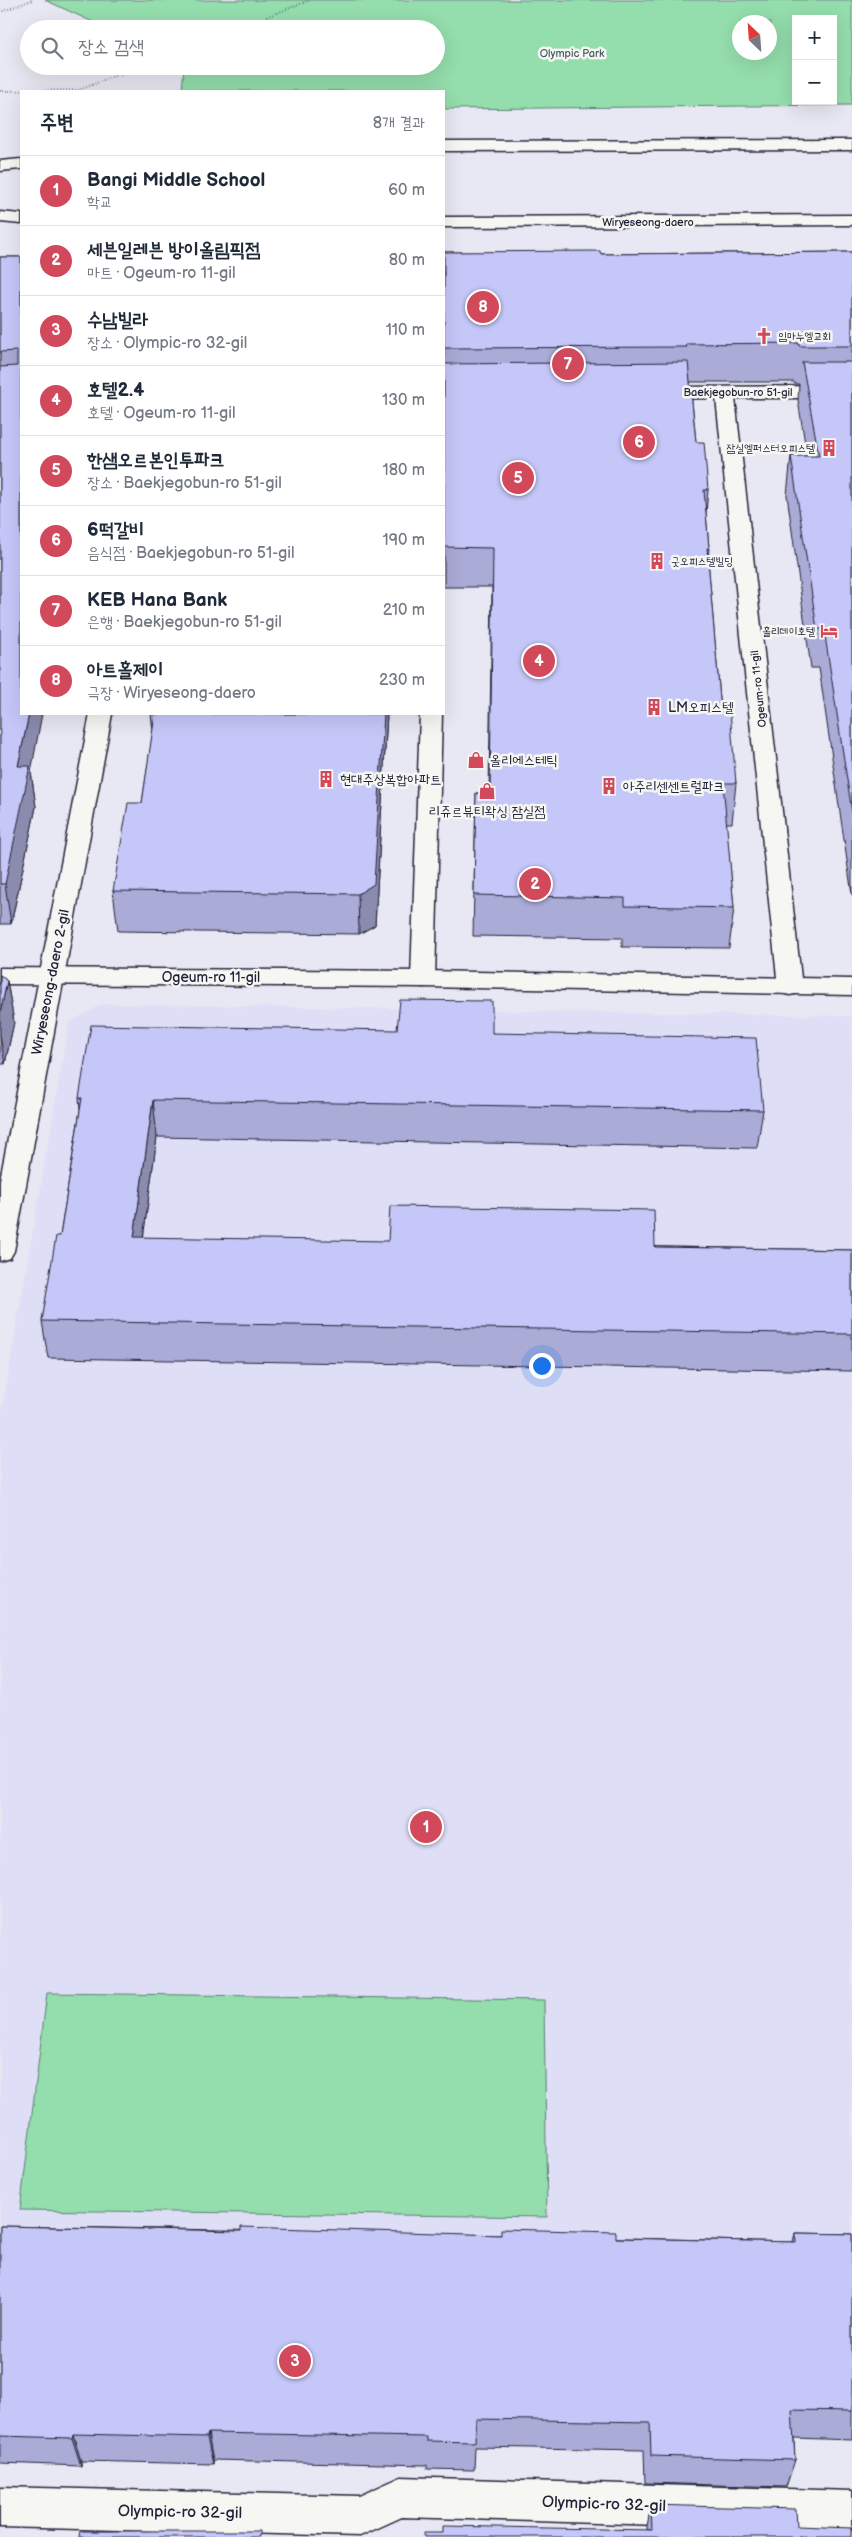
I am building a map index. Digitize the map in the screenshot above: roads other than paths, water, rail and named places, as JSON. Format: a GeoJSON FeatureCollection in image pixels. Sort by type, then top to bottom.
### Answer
{"type":"FeatureCollection","features":[{"type":"Feature","properties":{"kind":"street"},"geometry":{"type":"LineString","coordinates":[[445,146],[852,145]]}},
{"type":"Feature","properties":{"kind":"street"},"geometry":{"type":"LineString","coordinates":[[0,150],[20,150]]}},
{"type":"Feature","properties":{"kind":"street"},"geometry":{"type":"LineString","coordinates":[[0,166],[20,164]]}},
{"type":"Feature","properties":{"kind":"street"},"geometry":{"type":"LineString","coordinates":[[0,217],[20,219]]}},
{"type":"Feature","properties":{"kind":"street"},"geometry":{"type":"LineString","coordinates":[[0,222],[20,219]]}},
{"type":"Feature","properties":{"kind":"street","name":"Wiryeseong-daero"},"geometry":{"type":"LineString","coordinates":[[445,222],[852,220]]}},
{"type":"Feature","properties":{"kind":"street","name":"Ogeum-ro 11-gil"},"geometry":{"type":"LineString","coordinates":[[725,392],[790,987]]}},
{"type":"Feature","properties":{"kind":"street","name":"Baekjegobun-ro 51-gil"},"geometry":{"type":"LineString","coordinates":[[638,393],[852,392]]}},
{"type":"Feature","properties":{"kind":"street","name":"Wiryeseong-daero 2-gil"},"geometry":{"type":"LineString","coordinates":[[0,1251],[50,976],[60,936],[101,715]]}},
{"type":"Feature","properties":{"kind":"street"},"geometry":{"type":"LineString","coordinates":[[423,979],[431,715]]}},
{"type":"Feature","properties":{"kind":"street","name":"Ogeum-ro 11-gil"},"geometry":{"type":"LineString","coordinates":[[0,976],[423,979],[852,987]]}},
{"type":"Feature","properties":{"kind":"street","name":"Olympic-ro 32-gil"},"geometry":{"type":"LineString","coordinates":[[0,2507],[360,2526],[401,2497],[852,2511]]}},
{"type":"Feature","properties":{"kind":"place","name":"아트홀제이"},"geometry":{"type":"Point","coordinates":[483,307]}},
{"type":"Feature","properties":{"kind":"place","name":"임마누엘교회"},"geometry":{"type":"Point","coordinates":[764,336]}},
{"type":"Feature","properties":{"kind":"place","name":"KEB Hana Bank"},"geometry":{"type":"Point","coordinates":[568,364]}},
{"type":"Feature","properties":{"kind":"place","name":"6떡갈비"},"geometry":{"type":"Point","coordinates":[639,442]}},
{"type":"Feature","properties":{"kind":"place","name":"잠실엘퍼스터오피스텔"},"geometry":{"type":"Point","coordinates":[829,448]}},
{"type":"Feature","properties":{"kind":"place","name":"한샘오르본인투파크"},"geometry":{"type":"Point","coordinates":[518,478]}},
{"type":"Feature","properties":{"kind":"place","name":"굿오피스텔빌딩"},"geometry":{"type":"Point","coordinates":[657,561]}},
{"type":"Feature","properties":{"kind":"place","name":"홀리데이호텔"},"geometry":{"type":"Point","coordinates":[829,631]}},
{"type":"Feature","properties":{"kind":"place","name":"호텔2.4"},"geometry":{"type":"Point","coordinates":[539,661]}},
{"type":"Feature","properties":{"kind":"place","name":"LM오피스텔"},"geometry":{"type":"Point","coordinates":[654,707]}},
{"type":"Feature","properties":{"kind":"place","name":"올리에스테틱"},"geometry":{"type":"Point","coordinates":[476,760]}},
{"type":"Feature","properties":{"kind":"place","name":"현대주상복합아파트"},"geometry":{"type":"Point","coordinates":[326,779]}},
{"type":"Feature","properties":{"kind":"place","name":"아주리센센트럴파크"},"geometry":{"type":"Point","coordinates":[609,786]}},
{"type":"Feature","properties":{"kind":"place","name":"리쥬르뷰티왁싱 잠실점"},"geometry":{"type":"Point","coordinates":[487,791]}},
{"type":"Feature","properties":{"kind":"place","name":"세븐일레븐 방이올림픽점"},"geometry":{"type":"Point","coordinates":[535,884]}},
{"type":"Feature","properties":{"kind":"place","name":"Bangi Middle School"},"geometry":{"type":"Point","coordinates":[426,1827]}},
{"type":"Feature","properties":{"kind":"place","name":"수남빌라"},"geometry":{"type":"Point","coordinates":[295,2361]}},
{"type":"Feature","properties":{"kind":"park label","name":"Olympic Park"},"geometry":{"type":"Point","coordinates":[572,53]}}]}
